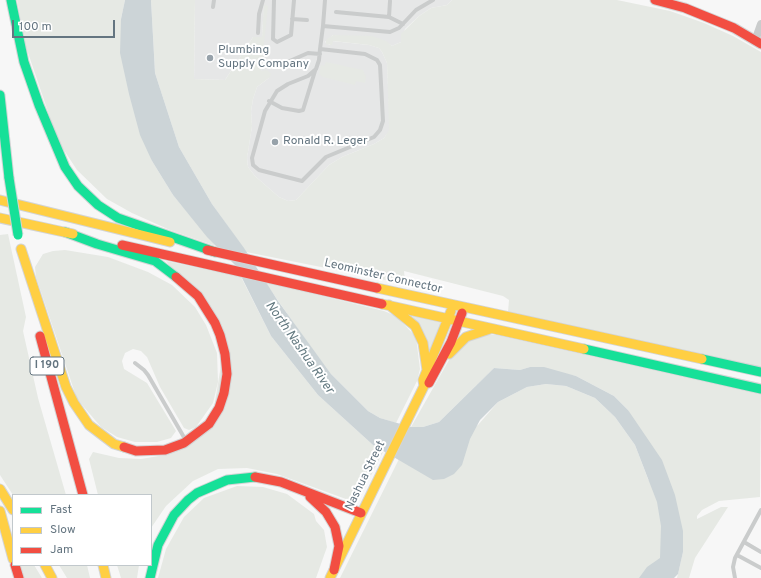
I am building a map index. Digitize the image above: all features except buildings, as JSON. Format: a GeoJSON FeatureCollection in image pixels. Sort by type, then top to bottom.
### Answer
{"type":"FeatureCollection","features":[{"type":"Feature","properties":{"kind":"main road"},"geometry":{"type":"LineString","coordinates":[[11,0],[26,69],[50,134],[71,176],[89,197],[112,214],[134,225],[181,243]]}},
{"type":"Feature","properties":{"kind":"main road"},"geometry":{"type":"LineString","coordinates":[[655,0],[686,4],[759,41]]}},
{"type":"Feature","properties":{"kind":"main road","name":"I 190"},"geometry":{"type":"LineString","coordinates":[[0,95],[9,178],[21,250],[48,372],[83,494]]}},
{"type":"Feature","properties":{"kind":"main road"},"geometry":{"type":"LineString","coordinates":[[0,200],[181,243]]}},
{"type":"Feature","properties":{"kind":"main road"},"geometry":{"type":"LineString","coordinates":[[0,218],[761,389]]}},
{"type":"Feature","properties":{"kind":"main road"},"geometry":{"type":"LineString","coordinates":[[21,250],[66,387],[74,403],[89,425],[101,436],[114,444],[136,451],[166,450],[187,441],[200,432],[218,408],[224,393],[226,374],[225,354],[220,335],[202,301],[182,281],[154,261],[97,244],[65,232]]}},
{"type":"Feature","properties":{"kind":"main road","name":"Leominster Connector"},"geometry":{"type":"LineString","coordinates":[[181,243],[452,306],[761,372]]}},
{"type":"Feature","properties":{"kind":"main road"},"geometry":{"type":"LineString","coordinates":[[389,305],[415,326],[423,343],[427,370]]}},
{"type":"Feature","properties":{"kind":"main road","name":"Nashua Street"},"geometry":{"type":"LineString","coordinates":[[427,384],[423,380],[449,318],[452,306]]}},
{"type":"Feature","properties":{"kind":"main road","name":"Nashua Street"},"geometry":{"type":"LineString","coordinates":[[332,574],[414,406],[427,384],[464,308]]}},
{"type":"Feature","properties":{"kind":"main road"},"geometry":{"type":"LineString","coordinates":[[427,384],[437,375],[452,350],[461,340],[471,334],[492,328]]}},
{"type":"Feature","properties":{"kind":"main road"},"geometry":{"type":"LineString","coordinates":[[150,578],[153,561],[166,527],[180,507],[203,490],[227,480],[255,477],[281,482],[361,514]]}},
{"type":"Feature","properties":{"kind":"main road"},"geometry":{"type":"LineString","coordinates":[[0,489],[12,508]]}},
{"type":"Feature","properties":{"kind":"main road"},"geometry":{"type":"LineString","coordinates":[[304,492],[326,512],[335,527],[339,546],[332,574]]}},
{"type":"Feature","properties":{"kind":"main road"},"geometry":{"type":"LineString","coordinates":[[0,511],[12,555]]}},
{"type":"Feature","properties":{"kind":"main road"},"geometry":{"type":"LineString","coordinates":[[15,566],[19,578]]}},
{"type":"Feature","properties":{"kind":"main road"},"geometry":{"type":"LineString","coordinates":[[46,566],[52,578]]}},
{"type":"Feature","properties":{"kind":"main road"},"geometry":{"type":"LineString","coordinates":[[103,566],[106,578]]}},
{"type":"Feature","properties":{"kind":"street"},"geometry":{"type":"LineString","coordinates":[[759,41],[761,24]]}},
{"type":"Feature","properties":{"kind":"lane"},"geometry":{"type":"LineString","coordinates":[[213,7],[214,0]]}},
{"type":"Feature","properties":{"kind":"lane"},"geometry":{"type":"LineString","coordinates":[[258,33],[259,14],[263,0]]}},
{"type":"Feature","properties":{"kind":"lane"},"geometry":{"type":"LineString","coordinates":[[274,0],[275,41],[277,42],[291,35],[294,0]]}},
{"type":"Feature","properties":{"kind":"lane"},"geometry":{"type":"LineString","coordinates":[[270,101],[282,108],[299,111],[303,110],[320,54],[325,0]]}},
{"type":"Feature","properties":{"kind":"lane"},"geometry":{"type":"LineString","coordinates":[[323,26],[390,32],[403,24],[416,10],[433,0]]}},
{"type":"Feature","properties":{"kind":"lane"},"geometry":{"type":"LineString","coordinates":[[389,17],[390,1]]}},
{"type":"Feature","properties":{"kind":"lane"},"geometry":{"type":"LineString","coordinates":[[336,12],[389,17],[403,24]]}},
{"type":"Feature","properties":{"kind":"lane"},"geometry":{"type":"LineString","coordinates":[[292,19],[306,20]]}},
{"type":"Feature","properties":{"kind":"lane"},"geometry":{"type":"LineString","coordinates":[[316,69],[308,76],[280,89],[270,101],[260,122],[252,158],[253,165],[262,171],[302,181],[326,157],[376,135],[380,130],[383,121],[380,65],[377,60],[366,54],[320,49]]}},
{"type":"Feature","properties":{"kind":"lane"},"geometry":{"type":"LineString","coordinates":[[276,67],[308,53],[320,54]]}},
{"type":"Feature","properties":{"kind":"lane"},"geometry":{"type":"LineString","coordinates":[[136,363],[148,375],[187,441]]}},
{"type":"Feature","properties":{"kind":"lane"},"geometry":{"type":"LineString","coordinates":[[735,578],[733,567],[737,555],[761,510]]}},
{"type":"Feature","properties":{"kind":"lane"},"geometry":{"type":"LineString","coordinates":[[744,542],[761,552]]}},
{"type":"Feature","properties":{"kind":"lane"},"geometry":{"type":"LineString","coordinates":[[737,555],[761,568]]}},
{"type":"Feature","properties":{"kind":"shaded area"},"geometry":{"type":"Polygon","coordinates":[[[17,0],[125,0],[121,19],[152,161],[173,195],[216,246],[170,230],[132,213],[107,199],[77,170],[58,141],[25,44],[17,0]]]}},
{"type":"Feature","properties":{"kind":"shaded area"},"geometry":{"type":"Polygon","coordinates":[[[151,0],[195,0],[194,79],[225,80],[253,37],[262,37],[264,5],[268,6],[261,71],[267,70],[271,74],[269,78],[257,87],[253,99],[251,111],[252,126],[247,158],[248,167],[255,176],[279,197],[288,201],[296,200],[329,165],[342,157],[374,144],[384,138],[389,130],[387,63],[382,52],[379,48],[369,45],[333,41],[332,45],[326,44],[326,40],[333,35],[372,36],[386,41],[392,46],[401,42],[401,34],[419,16],[431,8],[447,5],[452,0],[617,0],[670,11],[704,23],[733,36],[761,52],[761,371],[508,312],[509,300],[503,296],[404,271],[405,281],[391,281],[246,252],[212,204],[179,147],[155,73],[151,0]]]}},
{"type":"Feature","properties":{"kind":"shaded area"},"geometry":{"type":"Polygon","coordinates":[[[195,0],[452,0],[447,5],[431,8],[419,16],[405,29],[401,42],[392,46],[389,44],[333,35],[325,42],[330,45],[332,41],[369,45],[379,48],[382,52],[387,63],[390,130],[384,138],[374,144],[342,157],[329,165],[296,200],[288,201],[279,197],[255,176],[248,167],[247,158],[252,126],[251,111],[253,99],[257,87],[269,78],[261,72],[264,5],[262,37],[253,37],[225,80],[194,79],[195,0]]]}},
{"type":"Feature","properties":{"kind":"shaded area"},"geometry":{"type":"Polygon","coordinates":[[[326,62],[363,70],[366,77],[365,83],[356,81],[355,85],[323,77],[319,74],[321,65],[324,66],[326,62]]]}},
{"type":"Feature","properties":{"kind":"shaded area"},"geometry":{"type":"Polygon","coordinates":[[[8,234],[26,317],[23,331],[38,398],[66,494],[12,494],[0,475],[0,235],[8,234]]]}},
{"type":"Feature","properties":{"kind":"shaded area"},"geometry":{"type":"Polygon","coordinates":[[[65,250],[108,257],[148,272],[172,285],[195,307],[206,325],[217,353],[218,382],[213,403],[196,427],[189,430],[184,428],[160,387],[147,357],[141,351],[133,349],[125,353],[122,361],[124,369],[147,383],[176,431],[171,438],[157,442],[135,442],[117,437],[101,427],[77,399],[36,277],[35,267],[43,254],[65,250]]]}},
{"type":"Feature","properties":{"kind":"shaded area"},"geometry":{"type":"Polygon","coordinates":[[[166,261],[241,277],[271,336],[318,395],[373,445],[384,450],[357,503],[277,474],[247,468],[218,469],[193,481],[166,506],[152,527],[152,494],[98,494],[89,459],[93,452],[119,458],[141,459],[165,455],[211,427],[225,340],[166,261]]]}},
{"type":"Feature","properties":{"kind":"shaded area"},"geometry":{"type":"Polygon","coordinates":[[[265,282],[384,311],[396,316],[416,337],[420,369],[417,381],[396,423],[380,418],[368,411],[331,374],[265,282]]]}},
{"type":"Feature","properties":{"kind":"shaded area"},"geometry":{"type":"Polygon","coordinates":[[[412,315],[440,322],[441,325],[430,355],[412,315]]]}},
{"type":"Feature","properties":{"kind":"shaded area"},"geometry":{"type":"Polygon","coordinates":[[[487,335],[497,335],[761,394],[760,497],[719,501],[702,510],[697,516],[697,519],[721,507],[728,507],[695,558],[689,578],[677,578],[683,552],[628,410],[614,396],[576,376],[530,367],[520,370],[494,368],[439,422],[423,427],[411,427],[449,360],[466,341],[487,335]]]}},
{"type":"Feature","properties":{"kind":"shaded area"},"geometry":{"type":"Polygon","coordinates":[[[546,384],[566,386],[595,398],[615,417],[635,445],[648,479],[660,497],[665,578],[340,578],[399,459],[404,461],[478,425],[498,402],[527,387],[546,384]]]}},
{"type":"Feature","properties":{"kind":"shaded area"},"geometry":{"type":"Polygon","coordinates":[[[237,486],[263,487],[287,494],[314,514],[316,521],[324,530],[327,547],[316,578],[158,578],[166,549],[184,517],[204,498],[237,486]]]}},
{"type":"Feature","properties":{"kind":"shaded area"},"geometry":{"type":"Polygon","coordinates":[[[20,566],[35,566],[42,578],[24,578],[20,566]]]}},
{"type":"Feature","properties":{"kind":"shaded area"},"geometry":{"type":"Polygon","coordinates":[[[60,566],[87,566],[90,578],[67,578],[60,566]]]}},
{"type":"Feature","properties":{"kind":"shaded area"},"geometry":{"type":"Polygon","coordinates":[[[117,566],[139,566],[137,578],[121,578],[117,566]]]}},
{"type":"Feature","properties":{"kind":"water","name":"North Nashua River"},"geometry":{"type":"Polygon","coordinates":[[[125,0],[151,0],[155,73],[179,147],[212,204],[244,248],[278,301],[331,374],[368,411],[380,418],[411,427],[423,427],[439,422],[494,368],[520,370],[530,367],[544,367],[576,376],[614,396],[628,410],[662,460],[675,495],[683,531],[683,552],[678,574],[674,578],[639,578],[647,567],[660,558],[661,526],[657,502],[635,445],[615,417],[595,398],[566,386],[546,384],[527,387],[498,402],[480,420],[470,439],[462,465],[454,474],[444,479],[433,480],[373,445],[318,395],[271,336],[236,266],[207,237],[173,195],[152,161],[140,135],[120,53],[121,19],[125,0]]]}},
{"type":"Feature","properties":{"kind":"traffic: fast"},"geometry":{"type":"LineString","coordinates":[[11,0],[24,62],[39,105],[65,167],[78,186],[98,205],[118,218],[215,252]]}},
{"type":"Feature","properties":{"kind":"traffic: fast"},"geometry":{"type":"LineString","coordinates":[[0,95],[9,178]]}},
{"type":"Feature","properties":{"kind":"traffic: fast"},"geometry":{"type":"LineString","coordinates":[[9,178],[18,235]]}},
{"type":"Feature","properties":{"kind":"traffic: fast"},"geometry":{"type":"LineString","coordinates":[[65,232],[97,244],[155,261],[176,277]]}},
{"type":"Feature","properties":{"kind":"traffic: fast"},"geometry":{"type":"LineString","coordinates":[[584,349],[761,389]]}},
{"type":"Feature","properties":{"kind":"traffic: fast"},"geometry":{"type":"LineString","coordinates":[[702,359],[761,372]]}},
{"type":"Feature","properties":{"kind":"traffic: fast"},"geometry":{"type":"LineString","coordinates":[[150,578],[158,545],[174,515],[188,500],[197,493],[227,480],[255,477]]}},
{"type":"Feature","properties":{"kind":"traffic: slow"},"geometry":{"type":"LineString","coordinates":[[0,200],[170,242]]}},
{"type":"Feature","properties":{"kind":"traffic: slow"},"geometry":{"type":"LineString","coordinates":[[0,218],[73,234]]}},
{"type":"Feature","properties":{"kind":"traffic: slow"},"geometry":{"type":"LineString","coordinates":[[21,249],[66,387],[74,403],[89,425],[114,444],[124,447]]}},
{"type":"Feature","properties":{"kind":"traffic: slow"},"geometry":{"type":"LineString","coordinates":[[377,288],[702,359]]}},
{"type":"Feature","properties":{"kind":"traffic: slow"},"geometry":{"type":"LineString","coordinates":[[382,304],[584,349]]}},
{"type":"Feature","properties":{"kind":"traffic: slow"},"geometry":{"type":"LineString","coordinates":[[389,305],[415,326],[423,343],[427,370]]}},
{"type":"Feature","properties":{"kind":"traffic: slow"},"geometry":{"type":"LineString","coordinates":[[330,578],[424,386],[423,380],[451,311]]}},
{"type":"Feature","properties":{"kind":"traffic: slow"},"geometry":{"type":"LineString","coordinates":[[449,354],[466,337],[490,329]]}},
{"type":"Feature","properties":{"kind":"traffic: slow"},"geometry":{"type":"LineString","coordinates":[[0,489],[12,508]]}},
{"type":"Feature","properties":{"kind":"traffic: slow"},"geometry":{"type":"LineString","coordinates":[[0,511],[12,555]]}},
{"type":"Feature","properties":{"kind":"traffic: slow"},"geometry":{"type":"LineString","coordinates":[[46,566],[52,578]]}},
{"type":"Feature","properties":{"kind":"traffic: slow"},"geometry":{"type":"LineString","coordinates":[[103,566],[106,578]]}},
{"type":"Feature","properties":{"kind":"traffic: jam"},"geometry":{"type":"LineString","coordinates":[[655,0],[685,8],[734,28],[761,44]]}},
{"type":"Feature","properties":{"kind":"traffic: jam"},"geometry":{"type":"LineString","coordinates":[[122,245],[382,304]]}},
{"type":"Feature","properties":{"kind":"traffic: jam"},"geometry":{"type":"LineString","coordinates":[[207,250],[377,288]]}},
{"type":"Feature","properties":{"kind":"traffic: jam"},"geometry":{"type":"LineString","coordinates":[[124,447],[136,451],[165,450],[184,443],[209,424],[219,408],[224,393],[227,374],[225,354],[220,335],[215,323],[198,296],[176,277]]}},
{"type":"Feature","properties":{"kind":"traffic: jam"},"geometry":{"type":"LineString","coordinates":[[429,383],[451,342],[462,313]]}},
{"type":"Feature","properties":{"kind":"traffic: jam"},"geometry":{"type":"LineString","coordinates":[[40,336],[83,494]]}},
{"type":"Feature","properties":{"kind":"traffic: jam"},"geometry":{"type":"LineString","coordinates":[[255,477],[281,482],[361,513]]}},
{"type":"Feature","properties":{"kind":"traffic: jam"},"geometry":{"type":"LineString","coordinates":[[310,497],[326,512],[335,527],[339,546],[334,570]]}},
{"type":"Feature","properties":{"kind":"traffic: jam"},"geometry":{"type":"LineString","coordinates":[[15,566],[19,578]]}},
{"type":"Feature","properties":{"kind":"place","name":"Plumbing Supply Company"},"geometry":{"type":"Point","coordinates":[210,58]}},
{"type":"Feature","properties":{"kind":"place","name":"Ronald R. Leger"},"geometry":{"type":"Point","coordinates":[275,142]}}]}
